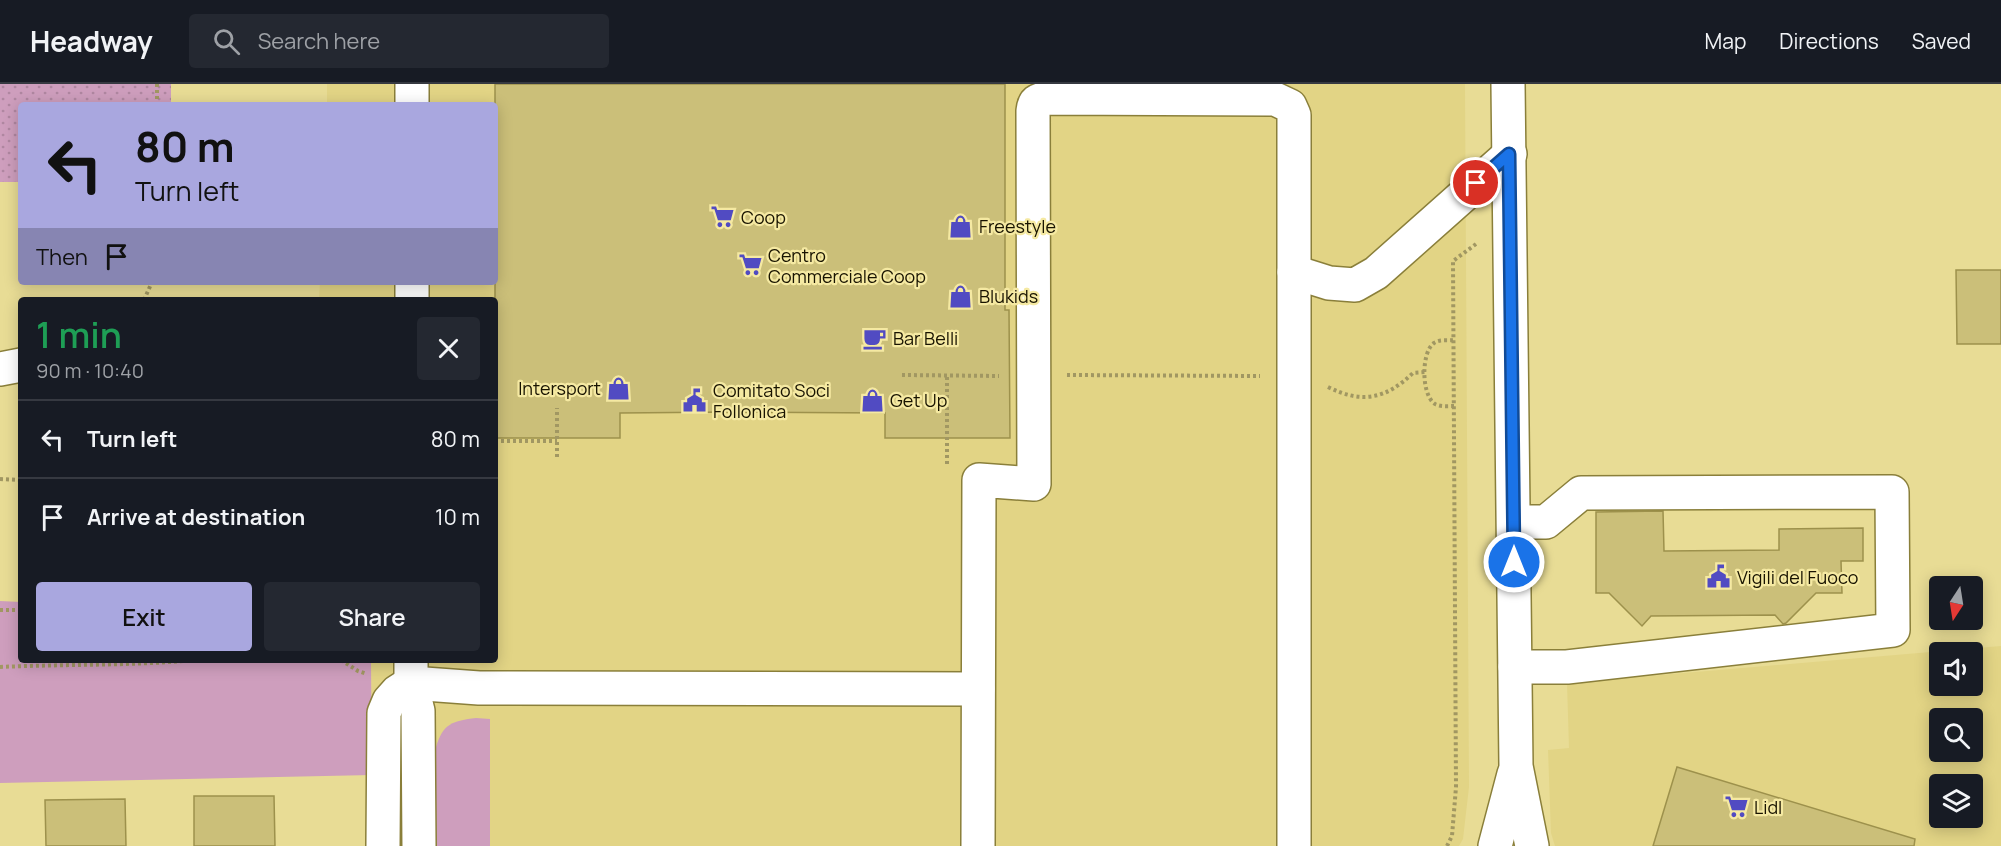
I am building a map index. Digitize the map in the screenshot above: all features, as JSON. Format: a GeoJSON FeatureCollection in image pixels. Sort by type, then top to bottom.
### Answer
{"type":"FeatureCollection","features":[{"type":"Feature","properties":{"kind":"main road"},"geometry":{"type":"LineString","coordinates":[[412,84],[412,102]]}},
{"type":"Feature","properties":{"kind":"main road"},"geometry":{"type":"LineString","coordinates":[[1508,84],[1516,766],[1532,846]]}},
{"type":"Feature","properties":{"kind":"main road"},"geometry":{"type":"LineString","coordinates":[[978,846],[979,480],[1034,484],[1021,375],[1034,104],[1038,100],[1275,99],[1290,106],[1294,115],[1294,846]]}},
{"type":"Feature","properties":{"kind":"main road"},"geometry":{"type":"LineString","coordinates":[[1294,272],[1329,283],[1355,285],[1376,273],[1509,154]]}},
{"type":"Feature","properties":{"kind":"main road"},"geometry":{"type":"LineString","coordinates":[[0,369],[18,366]]}},
{"type":"Feature","properties":{"kind":"main road"},"geometry":{"type":"LineString","coordinates":[[1514,522],[1546,522],[1581,493],[1892,492],[1893,630],[1568,667],[1515,667]]}},
{"type":"Feature","properties":{"kind":"main road"},"geometry":{"type":"LineString","coordinates":[[411,672],[479,688],[978,689]]}},
{"type":"Feature","properties":{"kind":"main road"},"geometry":{"type":"LineString","coordinates":[[411,672],[418,711],[419,846]]}},
{"type":"Feature","properties":{"kind":"main road"},"geometry":{"type":"LineString","coordinates":[[383,846],[384,713],[389,701],[411,672]]}},
{"type":"Feature","properties":{"kind":"main road"},"geometry":{"type":"LineString","coordinates":[[418,737],[431,716],[449,697],[479,688]]}},
{"type":"Feature","properties":{"kind":"main road"},"geometry":{"type":"LineString","coordinates":[[1495,846],[1516,766]]}},
{"type":"Feature","properties":{"kind":"path"},"geometry":{"type":"LineString","coordinates":[[157,84],[157,102]]}},
{"type":"Feature","properties":{"kind":"path"},"geometry":{"type":"LineString","coordinates":[[1448,846],[1452,836],[1456,787],[1453,261],[1510,219]]}},
{"type":"Feature","properties":{"kind":"path"},"geometry":{"type":"LineString","coordinates":[[1453,340],[1439,341],[1430,347],[1425,358],[1425,372],[1426,393],[1430,399],[1441,406],[1454,406]]}},
{"type":"Feature","properties":{"kind":"path"},"geometry":{"type":"LineString","coordinates":[[902,375],[1315,377],[1344,394],[1363,397],[1382,395],[1399,386],[1413,373],[1425,372]]}},
{"type":"Feature","properties":{"kind":"path"},"geometry":{"type":"LineString","coordinates":[[947,375],[947,438]]}},
{"type":"Feature","properties":{"kind":"path"},"geometry":{"type":"LineString","coordinates":[[557,408],[557,457]]}},
{"type":"Feature","properties":{"kind":"path"},"geometry":{"type":"LineString","coordinates":[[498,441],[557,441]]}},
{"type":"Feature","properties":{"kind":"path"},"geometry":{"type":"LineString","coordinates":[[0,479],[18,480]]}},
{"type":"Feature","properties":{"kind":"path"},"geometry":{"type":"LineString","coordinates":[[0,610],[18,610]]}},
{"type":"Feature","properties":{"kind":"path"},"geometry":{"type":"LineString","coordinates":[[0,667],[155,663]]}},
{"type":"Feature","properties":{"kind":"path"},"geometry":{"type":"LineString","coordinates":[[346,663],[358,671],[369,674]]}},
{"type":"Feature","properties":{"kind":"shaded area"},"geometry":{"type":"Polygon","coordinates":[[[0,84],[171,84],[171,102],[18,102],[18,182],[0,182],[0,84]]]}},
{"type":"Feature","properties":{"kind":"shaded area"},"geometry":{"type":"Polygon","coordinates":[[[327,84],[1465,84],[1469,787],[1463,839],[1459,846],[373,846],[371,663],[498,663],[498,297],[319,297],[320,285],[498,285],[498,102],[327,102],[327,84]]]}},
{"type":"Feature","properties":{"kind":"shaded area"},"geometry":{"type":"Polygon","coordinates":[[[0,601],[18,602],[18,663],[371,663],[372,775],[0,783],[0,601]]]}},
{"type":"Feature","properties":{"kind":"shaded area"},"geometry":{"type":"Polygon","coordinates":[[[2001,646],[2001,846],[1555,846],[1551,833],[1548,750],[1569,748],[1567,683],[1929,652],[1929,696],[1983,696],[1983,648],[2001,646]]]}},
{"type":"Feature","properties":{"kind":"shaded area"},"geometry":{"type":"Polygon","coordinates":[[[490,719],[490,846],[435,846],[436,747],[442,733],[450,725],[461,720],[490,719]]]}},
{"type":"Feature","properties":{"kind":"building","name":"Centro Commerciale Coop"},"geometry":{"type":"Polygon","coordinates":[[[495,84],[1005,84],[1005,310],[1009,310],[1010,438],[885,438],[885,413],[730,412],[620,413],[620,438],[498,438],[498,297],[495,297],[495,285],[498,285],[498,102],[495,102],[495,84]]]}},
{"type":"Feature","properties":{"kind":"building"},"geometry":{"type":"Polygon","coordinates":[[[1956,270],[2001,270],[2001,344],[1957,344],[1956,270]]]}},
{"type":"Feature","properties":{"kind":"building","name":"Vigili del Fuoco"},"geometry":{"type":"Polygon","coordinates":[[[1663,511],[1664,551],[1779,550],[1779,529],[1863,528],[1863,561],[1841,561],[1842,593],[1816,593],[1783,624],[1775,615],[1651,616],[1642,626],[1609,593],[1596,593],[1596,512],[1663,511]]]}},
{"type":"Feature","properties":{"kind":"building","name":"Lidl"},"geometry":{"type":"Polygon","coordinates":[[[1677,767],[1915,839],[1914,846],[1653,846],[1677,767]]]}},
{"type":"Feature","properties":{"kind":"building"},"geometry":{"type":"Polygon","coordinates":[[[194,796],[274,796],[275,846],[194,846],[194,796]]]}},
{"type":"Feature","properties":{"kind":"building"},"geometry":{"type":"Polygon","coordinates":[[[125,799],[126,846],[46,846],[45,800],[125,799]]]}},
{"type":"Feature","properties":{"kind":"place","name":"Coop"},"geometry":{"type":"Point","coordinates":[723,217]}},
{"type":"Feature","properties":{"kind":"place","name":"Freestyle"},"geometry":{"type":"Point","coordinates":[961,226]}},
{"type":"Feature","properties":{"kind":"place","name":"Centro Commerciale Coop"},"geometry":{"type":"Point","coordinates":[750,265]}},
{"type":"Feature","properties":{"kind":"place","name":"Blukids"},"geometry":{"type":"Point","coordinates":[961,296]}},
{"type":"Feature","properties":{"kind":"place","name":"Bar Belli"},"geometry":{"type":"Point","coordinates":[875,338]}},
{"type":"Feature","properties":{"kind":"place","name":"Intersport"},"geometry":{"type":"Point","coordinates":[619,388]}},
{"type":"Feature","properties":{"kind":"place","name":"Comitato Soci Follonica"},"geometry":{"type":"Point","coordinates":[695,400]}},
{"type":"Feature","properties":{"kind":"place","name":"Get Up"},"geometry":{"type":"Point","coordinates":[872,400]}},
{"type":"Feature","properties":{"kind":"place","name":"Vigili del Fuoco"},"geometry":{"type":"Point","coordinates":[1719,577]}},
{"type":"Feature","properties":{"kind":"place","name":"Lidl"},"geometry":{"type":"Point","coordinates":[1736,807]}},
{"type":"Feature","properties":{"kind":"route"},"geometry":{"type":"LineString","coordinates":[[1476,183],[1509,154],[1514,562]]}}]}
